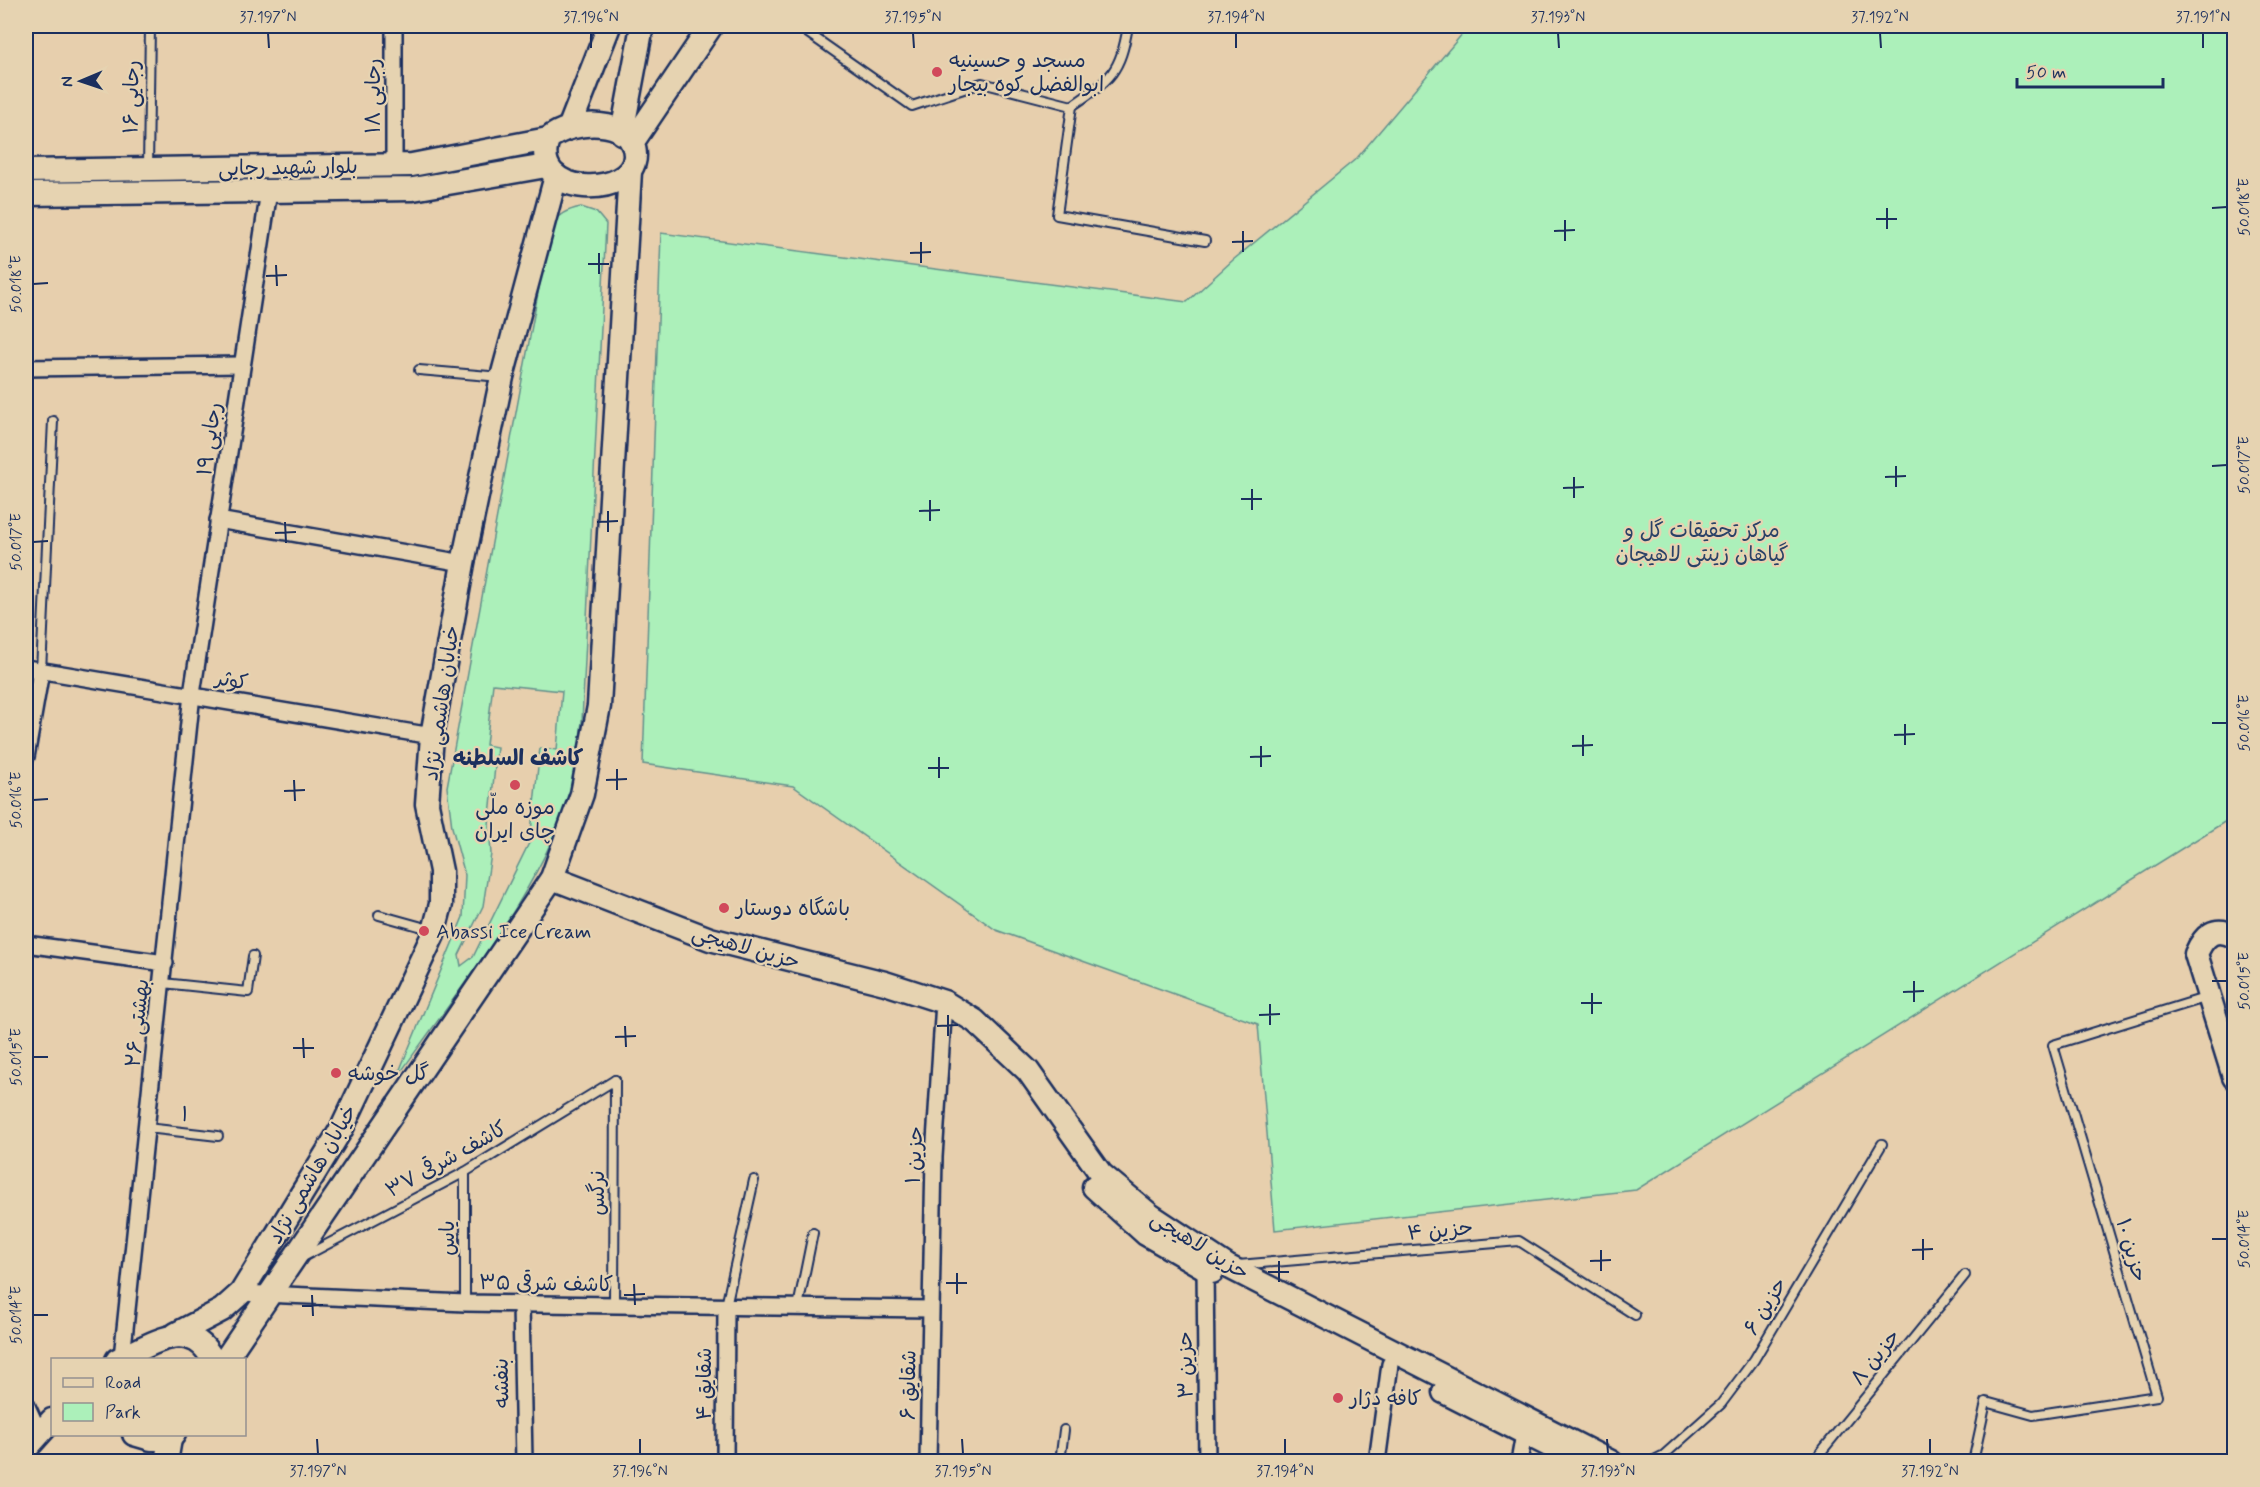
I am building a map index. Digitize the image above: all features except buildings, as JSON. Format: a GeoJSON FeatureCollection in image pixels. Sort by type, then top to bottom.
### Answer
{"type":"FeatureCollection","features":[{"type":"Feature","properties":{"kind":"main road"},"geometry":{"type":"LineString","coordinates":[[570,126],[609,26]]}},
{"type":"Feature","properties":{"kind":"main road"},"geometry":{"type":"LineString","coordinates":[[226,1358],[552,878],[582,794],[599,706],[630,171],[635,155],[627,138],[642,26]]}},
{"type":"Feature","properties":{"kind":"main road"},"geometry":{"type":"LineString","coordinates":[[627,138],[711,26]]}},
{"type":"Feature","properties":{"kind":"main road"},"geometry":{"type":"LineString","coordinates":[[627,138],[591,123],[570,126],[558,130],[548,139],[543,151],[551,171],[587,186],[620,180],[630,171]]}},
{"type":"Feature","properties":{"kind":"main road","name":"بلوار شهید رجایی"},"geometry":{"type":"LineString","coordinates":[[26,171],[412,165],[548,139]]}},
{"type":"Feature","properties":{"kind":"main road"},"geometry":{"type":"LineString","coordinates":[[472,154],[486,158],[489,162],[489,167],[482,177]]}},
{"type":"Feature","properties":{"kind":"main road","name":"بلوار شهید رجایی"},"geometry":{"type":"LineString","coordinates":[[26,194],[413,189],[482,177],[551,171]]}},
{"type":"Feature","properties":{"kind":"main road","name":"خیابان هاشمی نژاد"},"geometry":{"type":"LineString","coordinates":[[120,1358],[176,1334],[222,1310],[241,1293],[342,1128],[435,930],[441,904],[441,872],[427,804],[432,736],[463,563],[502,377],[551,171]]}},
{"type":"Feature","properties":{"kind":"main road","name":"حزین لاهیجی"},"geometry":{"type":"LineString","coordinates":[[552,878],[710,939],[885,983],[944,1002],[975,1022],[1028,1071],[1101,1174],[1150,1215],[1227,1266],[1527,1426],[1582,1461]]}},
{"type":"Feature","properties":{"kind":"main road"},"geometry":{"type":"LineString","coordinates":[[2235,936],[2223,931],[2213,932],[2202,939],[2196,954],[2235,1077]]}},
{"type":"Feature","properties":{"kind":"main road","name":"حزین لاهیجی"},"geometry":{"type":"LineString","coordinates":[[944,1002],[1012,1069],[1091,1184],[1146,1234],[1205,1268],[1390,1364],[1611,1461]]}},
{"type":"Feature","properties":{"kind":"main road"},"geometry":{"type":"LineString","coordinates":[[176,1334],[192,1336],[206,1346],[212,1358]]}},
{"type":"Feature","properties":{"kind":"main road"},"geometry":{"type":"LineString","coordinates":[[141,1436],[151,1439],[172,1436],[166,1461]]}},
{"type":"Feature","properties":{"kind":"street","name":"رجایی ۱۸"},"geometry":{"type":"LineString","coordinates":[[394,26],[394,166]]}},
{"type":"Feature","properties":{"kind":"street","name":"رجایی ۱۹"},"geometry":{"type":"LineString","coordinates":[[192,694],[269,191]]}},
{"type":"Feature","properties":{"kind":"street"},"geometry":{"type":"LineString","coordinates":[[26,368],[241,365]]}},
{"type":"Feature","properties":{"kind":"street"},"geometry":{"type":"LineString","coordinates":[[218,520],[463,563]]}},
{"type":"Feature","properties":{"kind":"street","name":"کوثر"},"geometry":{"type":"LineString","coordinates":[[26,668],[432,736]]}},
{"type":"Feature","properties":{"kind":"street"},"geometry":{"type":"LineString","coordinates":[[26,757],[41,670]]}},
{"type":"Feature","properties":{"kind":"street","name":"بهشتی ۲۶"},"geometry":{"type":"LineString","coordinates":[[120,1358],[163,983],[192,694]]}},
{"type":"Feature","properties":{"kind":"street"},"geometry":{"type":"LineString","coordinates":[[26,944],[165,963]]}},
{"type":"Feature","properties":{"kind":"street","name":"حزین ۱"},"geometry":{"type":"LineString","coordinates":[[930,1309],[934,1157],[944,1002]]}},
{"type":"Feature","properties":{"kind":"street","name":"حزین ۳"},"geometry":{"type":"LineString","coordinates":[[1205,1268],[1207,1461]]}},
{"type":"Feature","properties":{"kind":"street","name":"کاشف شرقی ۳۵"},"geometry":{"type":"LineString","coordinates":[[241,1293],[465,1303],[930,1309]]}},
{"type":"Feature","properties":{"kind":"street","name":"بنفشه"},"geometry":{"type":"LineString","coordinates":[[521,1304],[524,1461]]}},
{"type":"Feature","properties":{"kind":"street","name":"شقایق ۴"},"geometry":{"type":"LineString","coordinates":[[725,1461],[726,1306]]}},
{"type":"Feature","properties":{"kind":"street","name":"شقایق ۶"},"geometry":{"type":"LineString","coordinates":[[928,1461],[930,1309]]}},
{"type":"Feature","properties":{"kind":"street"},"geometry":{"type":"LineString","coordinates":[[1377,1461],[1390,1364]]}},
{"type":"Feature","properties":{"kind":"street"},"geometry":{"type":"LineString","coordinates":[[26,1404],[39,1434]]}},
{"type":"Feature","properties":{"kind":"street"},"geometry":{"type":"LineString","coordinates":[[1519,1461],[1527,1426]]}},
{"type":"Feature","properties":{"kind":"lane","name":"رجایی ۱۶"},"geometry":{"type":"LineString","coordinates":[[148,169],[150,26]]}},
{"type":"Feature","properties":{"kind":"lane"},"geometry":{"type":"LineString","coordinates":[[798,26],[912,106],[982,83],[1072,106]]}},
{"type":"Feature","properties":{"kind":"lane"},"geometry":{"type":"LineString","coordinates":[[1128,26],[1122,58],[1106,83],[1072,106],[1057,215],[1205,242]]}},
{"type":"Feature","properties":{"kind":"lane"},"geometry":{"type":"LineString","coordinates":[[419,370],[502,377]]}},
{"type":"Feature","properties":{"kind":"lane"},"geometry":{"type":"LineString","coordinates":[[41,670],[53,421]]}},
{"type":"Feature","properties":{"kind":"lane"},"geometry":{"type":"LineString","coordinates":[[380,915],[435,930]]}},
{"type":"Feature","properties":{"kind":"lane"},"geometry":{"type":"LineString","coordinates":[[163,983],[248,992],[253,956]]}},
{"type":"Feature","properties":{"kind":"lane","name":"حزین ۱۰"},"geometry":{"type":"LineString","coordinates":[[1973,1461],[1986,1402],[2032,1415],[2157,1396],[2053,1045],[2210,996]]}},
{"type":"Feature","properties":{"kind":"lane","name":"کاشف شرقی ۳۷"},"geometry":{"type":"LineString","coordinates":[[291,1263],[465,1172],[615,1080]]}},
{"type":"Feature","properties":{"kind":"lane","name":"نرگس"},"geometry":{"type":"LineString","coordinates":[[614,1305],[615,1080]]}},
{"type":"Feature","properties":{"kind":"lane","name":"۱"},"geometry":{"type":"LineString","coordinates":[[147,1128],[218,1136]]}},
{"type":"Feature","properties":{"kind":"lane","name":"حزین ۶"},"geometry":{"type":"LineString","coordinates":[[1650,1461],[1664,1455],[1721,1404],[1754,1360],[1882,1144]]}},
{"type":"Feature","properties":{"kind":"lane","name":"یاس"},"geometry":{"type":"LineString","coordinates":[[465,1172],[465,1303]]}},
{"type":"Feature","properties":{"kind":"lane"},"geometry":{"type":"LineString","coordinates":[[726,1306],[754,1180]]}},
{"type":"Feature","properties":{"kind":"lane"},"geometry":{"type":"LineString","coordinates":[[798,1307],[813,1233]]}},
{"type":"Feature","properties":{"kind":"lane","name":"حزین ۴"},"geometry":{"type":"LineString","coordinates":[[1227,1266],[1519,1241],[1635,1316]]}},
{"type":"Feature","properties":{"kind":"lane","name":"حزین ۸"},"geometry":{"type":"LineString","coordinates":[[1812,1461],[1965,1275]]}},
{"type":"Feature","properties":{"kind":"lane"},"geometry":{"type":"LineString","coordinates":[[1060,1461],[1064,1430]]}},
{"type":"Feature","properties":{"kind":"green space","name":"مرکز تحقیقات گل و گیاهان زینتی لاهیجان"},"geometry":{"type":"Polygon","coordinates":[[[1469,26],[2234,26],[2234,816],[1636,1190],[1275,1230],[1258,1024],[996,930],[793,786],[643,764],[661,233],[1187,302],[1233,260],[1357,158],[1469,26]]]}},
{"type":"Feature","properties":{"kind":"green space"},"geometry":{"type":"Polygon","coordinates":[[[581,207],[596,212],[606,224],[582,722],[576,774],[560,821],[521,899],[472,973],[396,1079],[463,917],[465,875],[452,827],[447,787],[550,228],[559,216],[581,207]],[[493,684],[486,745],[497,747],[489,825],[491,854],[483,906],[459,955],[461,966],[473,957],[530,841],[540,748],[557,750],[562,691],[493,684]]]}},
{"type":"Feature","properties":{"kind":"place","name":"مسجد و حسینیه ابوالفضل کوه بیجار"},"geometry":{"type":"Point","coordinates":[937,72]}},
{"type":"Feature","properties":{"kind":"place","name":"موزه ملّی چای ایران"},"geometry":{"type":"Point","coordinates":[515,785]}},
{"type":"Feature","properties":{"kind":"place","name":"باشگاه دوستار"},"geometry":{"type":"Point","coordinates":[724,908]}},
{"type":"Feature","properties":{"kind":"place","name":"Abassi Ice Cream"},"geometry":{"type":"Point","coordinates":[424,931]}},
{"type":"Feature","properties":{"kind":"place","name":"گل خوشه"},"geometry":{"type":"Point","coordinates":[336,1073]}},
{"type":"Feature","properties":{"kind":"place","name":"کافه دژار"},"geometry":{"type":"Point","coordinates":[1338,1398]}},
{"type":"Feature","properties":{"kind":"district","name":"کاشف السلطنه"},"geometry":{"type":"Point","coordinates":[518,757]}}]}
